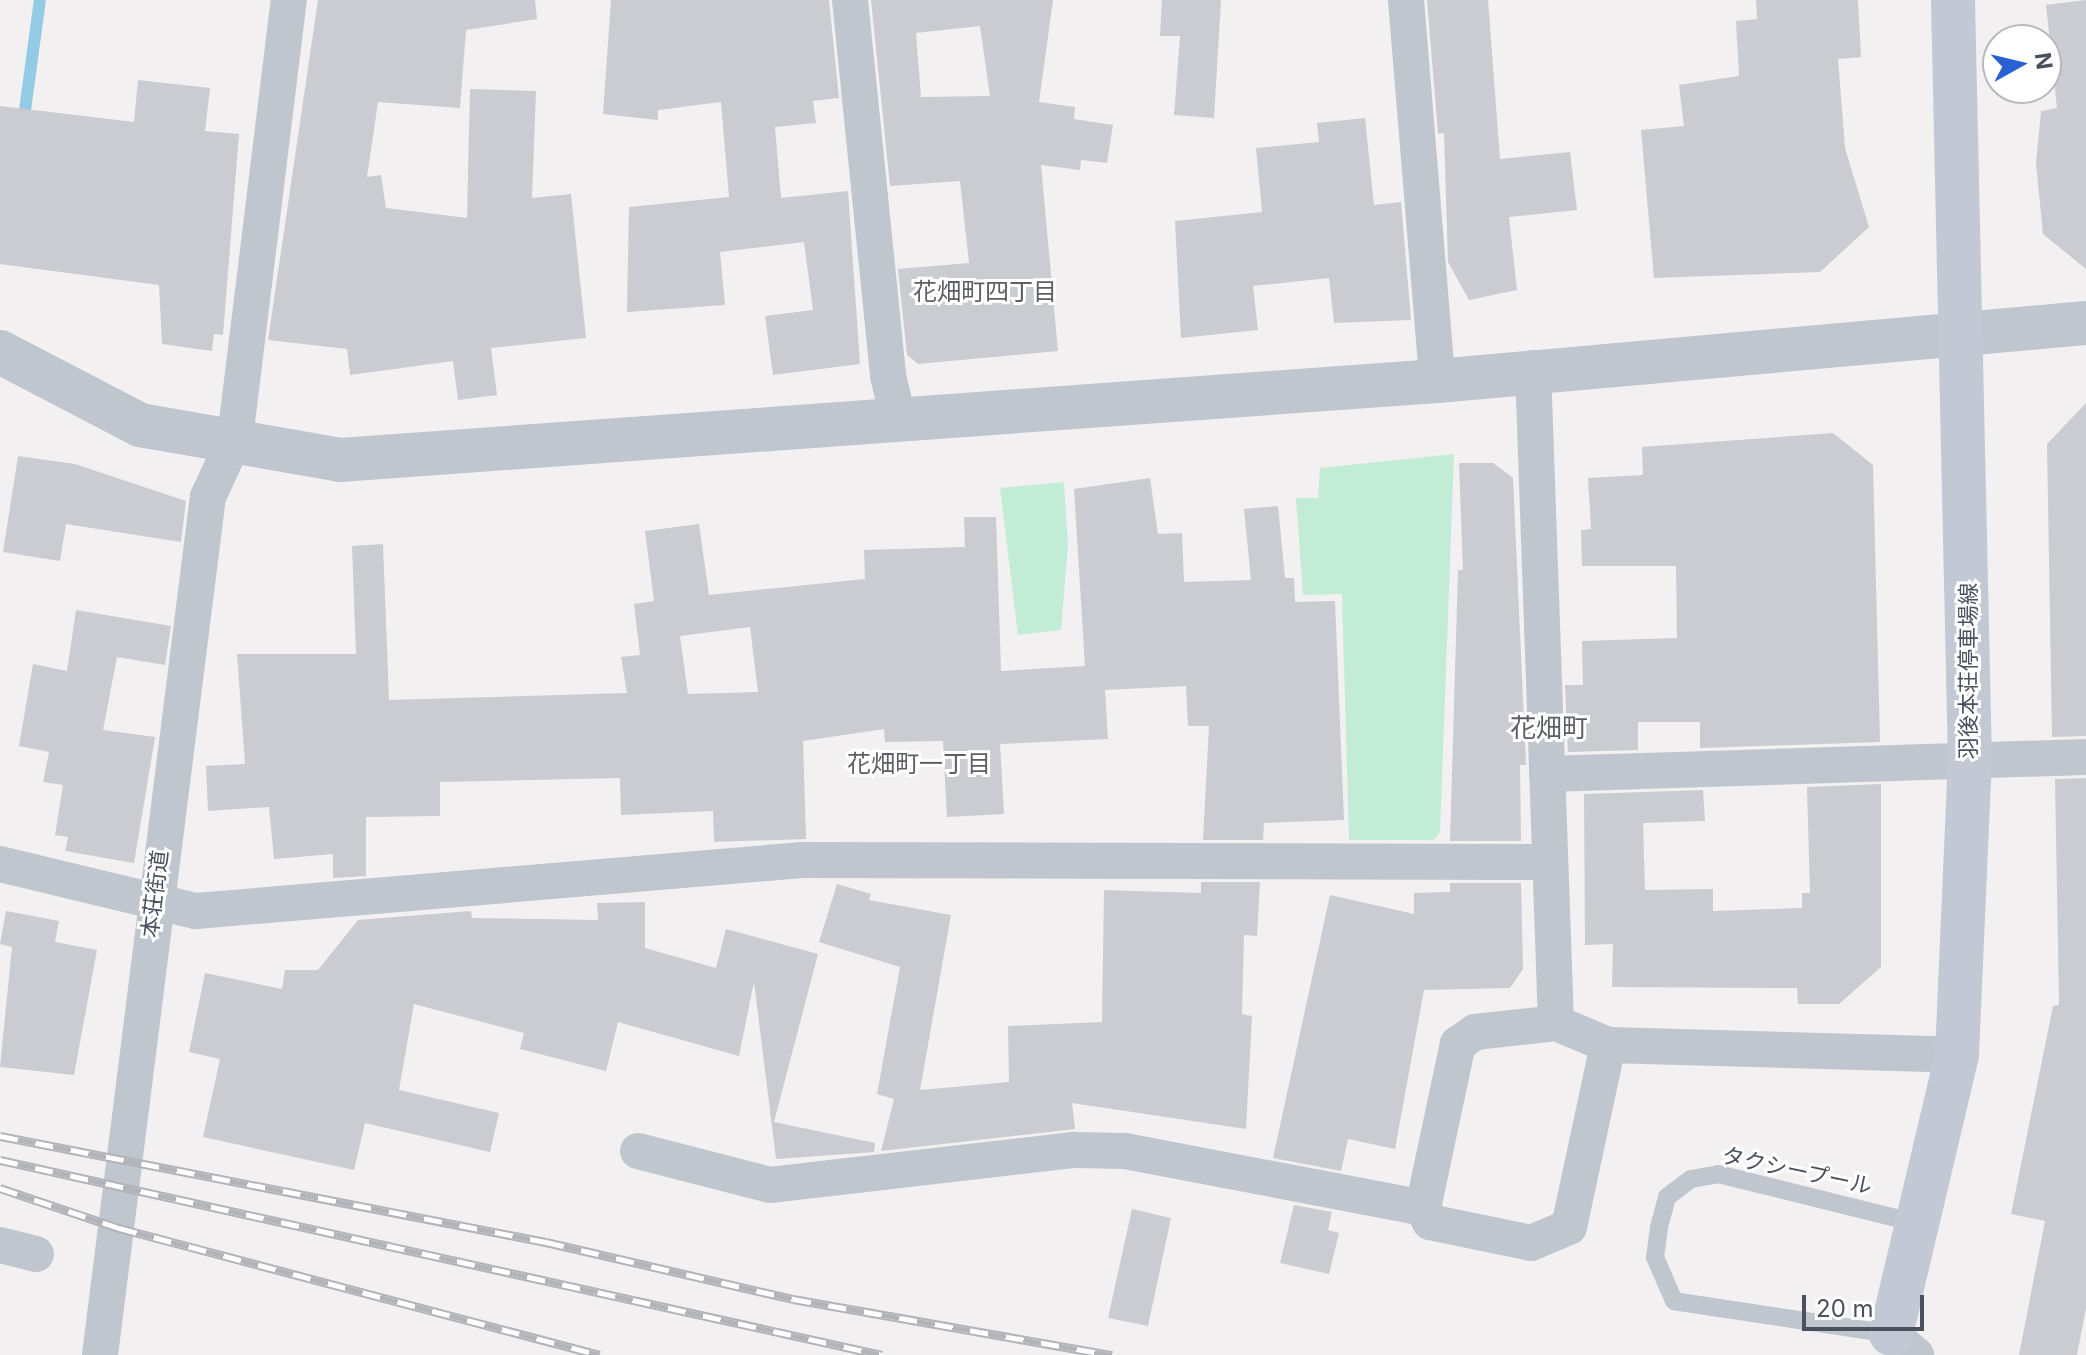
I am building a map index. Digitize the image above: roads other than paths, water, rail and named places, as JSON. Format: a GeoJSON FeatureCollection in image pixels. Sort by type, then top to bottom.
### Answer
{"type":"FeatureCollection","features":[{"type":"Feature","properties":{"kind":"main road","name":"羽後本荘停車場線"},"geometry":{"type":"LineString","coordinates":[[1903,1344],[1916,1223],[1957,1055],[1970,762],[1963,337],[1953,0]]}},
{"type":"Feature","properties":{"kind":"street","name":"本荘街道"},"geometry":{"type":"LineString","coordinates":[[100,1355],[154,901],[208,497],[235,438],[289,0]]}},
{"type":"Feature","properties":{"kind":"street"},"geometry":{"type":"LineString","coordinates":[[850,0],[888,376],[899,421]]}},
{"type":"Feature","properties":{"kind":"street"},"geometry":{"type":"LineString","coordinates":[[1406,0],[1437,381]]}},
{"type":"Feature","properties":{"kind":"street"},"geometry":{"type":"LineString","coordinates":[[0,352],[140,425],[235,438],[340,460],[1437,381],[1533,368],[1963,337],[2086,323]]}},
{"type":"Feature","properties":{"kind":"street"},"geometry":{"type":"LineString","coordinates":[[1533,368],[1556,1023]]}},
{"type":"Feature","properties":{"kind":"street"},"geometry":{"type":"LineString","coordinates":[[1547,774],[2086,757]]}},
{"type":"Feature","properties":{"kind":"street"},"geometry":{"type":"LineString","coordinates":[[0,864],[196,911],[802,860],[1549,862]]}},
{"type":"Feature","properties":{"kind":"street"},"geometry":{"type":"LineString","coordinates":[[1608,1045],[1569,1227],[1531,1243],[1430,1222],[1423,1208],[1458,1044],[1507,1024],[1556,1023],[1608,1045],[1957,1055]]}},
{"type":"Feature","properties":{"kind":"street"},"geometry":{"type":"LineString","coordinates":[[638,1151],[770,1185],[1074,1150],[1125,1151],[1423,1208]]}},
{"type":"Feature","properties":{"kind":"street"},"geometry":{"type":"LineString","coordinates":[[0,1245],[36,1254]]}},
{"type":"Feature","properties":{"kind":"lane","name":"タクシープール"},"geometry":{"type":"LineString","coordinates":[[1903,1344],[1674,1301],[1655,1257],[1667,1197],[1691,1179],[1718,1174],[1916,1223]]}},
{"type":"Feature","properties":{"kind":"waterway"},"geometry":{"type":"LineString","coordinates":[[23,125],[40,0]]}},
{"type":"Feature","properties":{"kind":"railway"},"geometry":{"type":"LineString","coordinates":[[0,1136],[546,1242],[793,1299],[1112,1355]]}},
{"type":"Feature","properties":{"kind":"railway"},"geometry":{"type":"LineString","coordinates":[[0,1160],[882,1355]]}},
{"type":"Feature","properties":{"kind":"railway"},"geometry":{"type":"LineString","coordinates":[[0,1188],[119,1228],[600,1355]]}},
{"type":"Feature","properties":{"kind":"district","name":"花畑町四丁目"},"geometry":{"type":"Point","coordinates":[985,292]}},
{"type":"Feature","properties":{"kind":"district","name":"花畑町"},"geometry":{"type":"Point","coordinates":[1549,728]}},
{"type":"Feature","properties":{"kind":"district","name":"花畑町一丁目"},"geometry":{"type":"Point","coordinates":[919,764]}}]}
